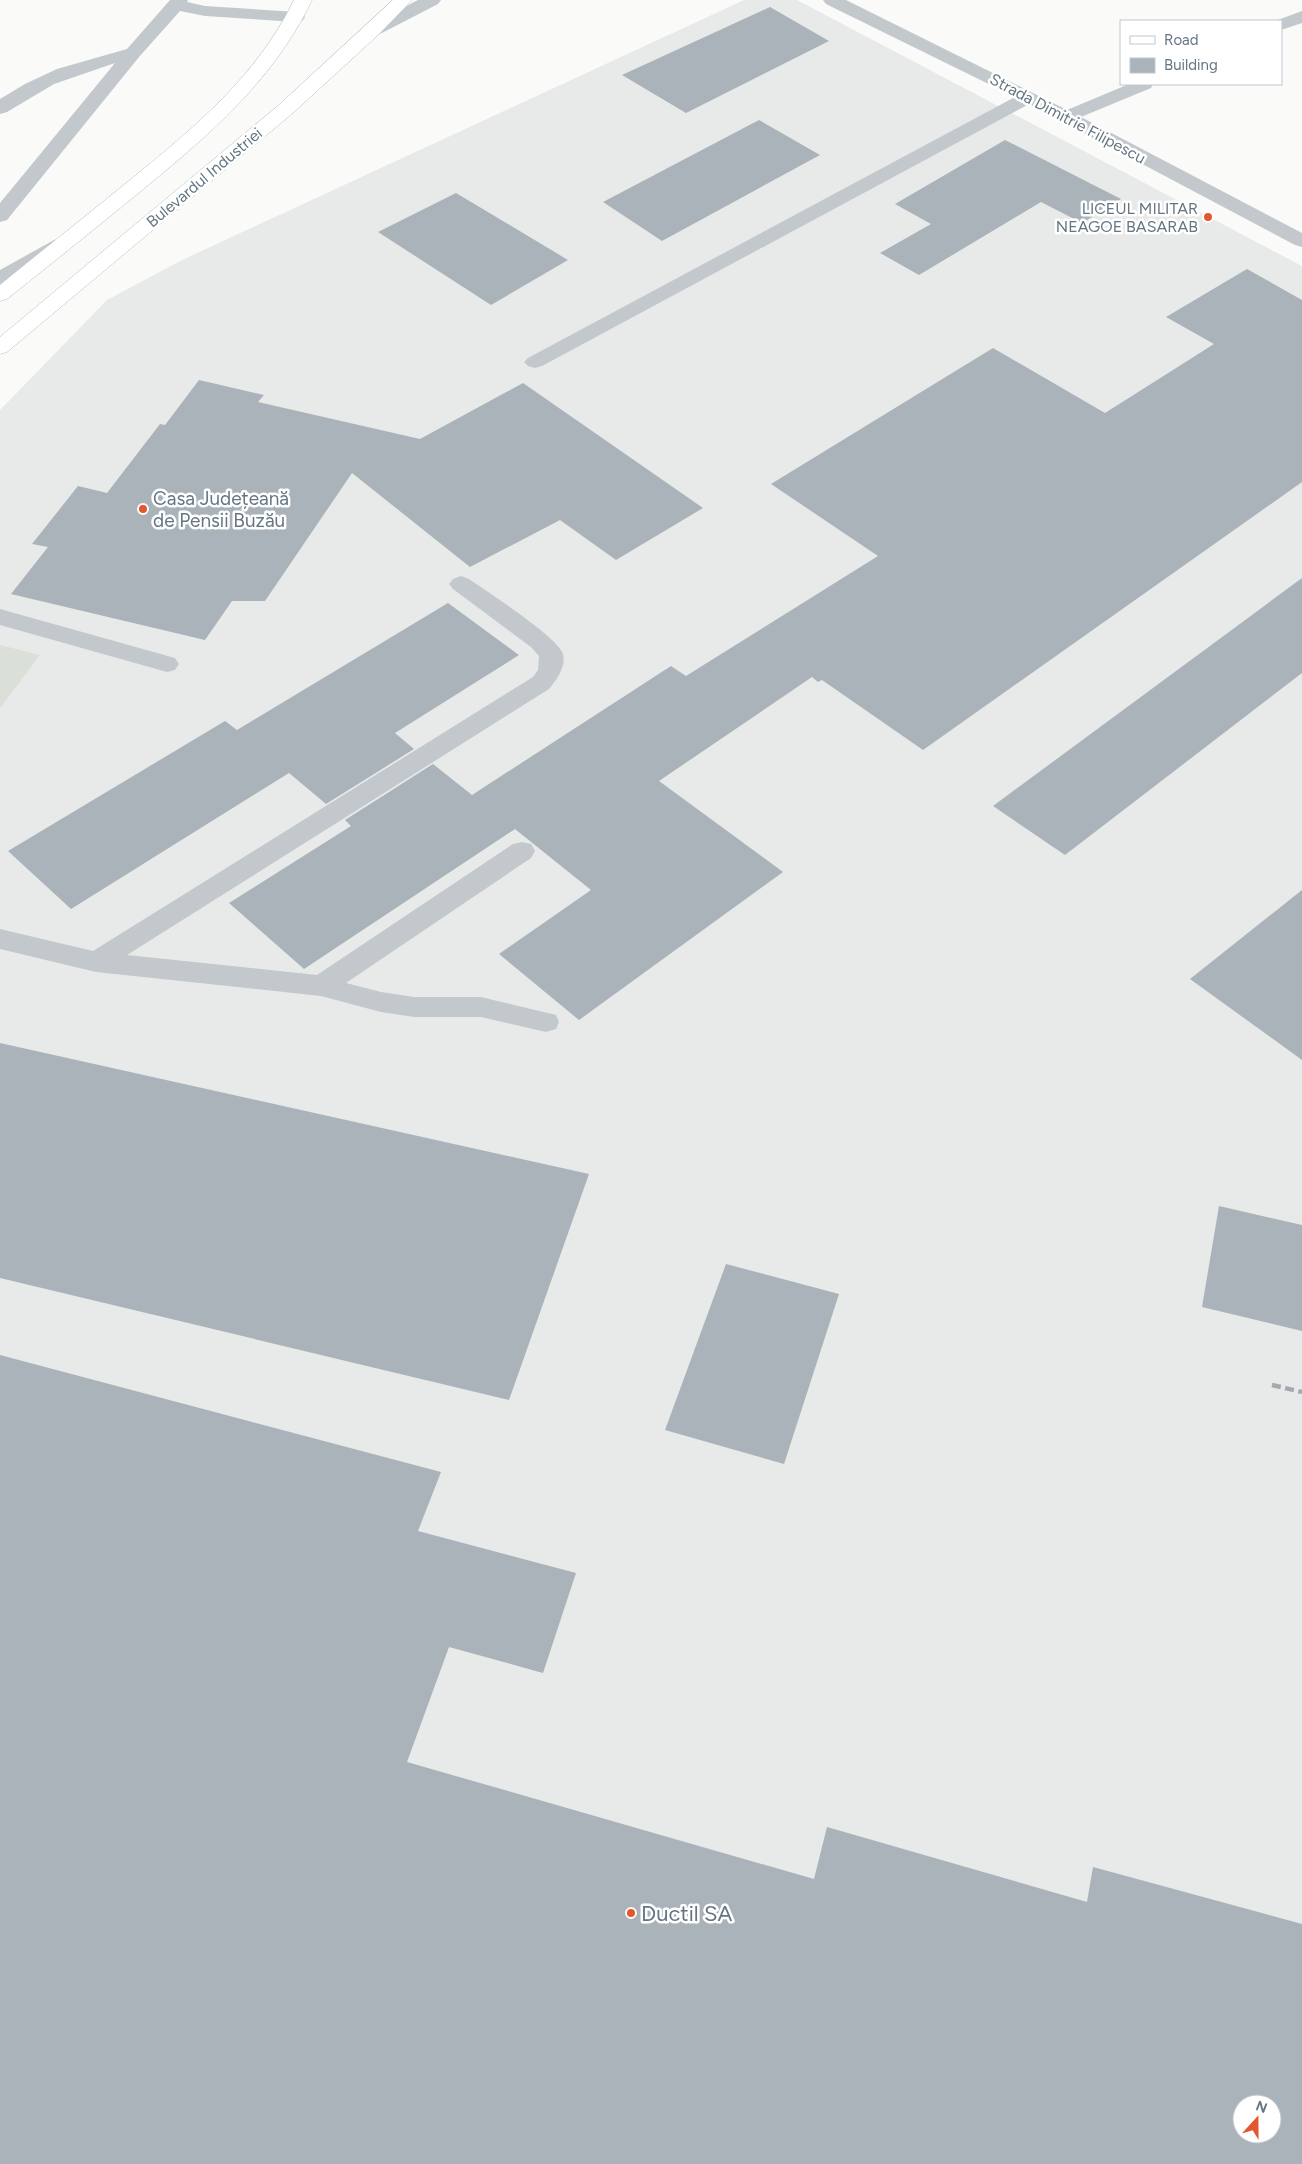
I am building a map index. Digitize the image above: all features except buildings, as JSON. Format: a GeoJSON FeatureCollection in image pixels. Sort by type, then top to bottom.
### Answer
{"type":"FeatureCollection","features":[{"type":"Feature","properties":{"kind":"main road","name":"Bulevardul Industriei"},"geometry":{"type":"LineString","coordinates":[[0,348],[287,108],[372,31],[403,0]]}},
{"type":"Feature","properties":{"kind":"main road","name":"Bulevardul Industriei"},"geometry":{"type":"LineString","coordinates":[[0,295],[179,150],[231,101],[262,67],[299,8]]}},
{"type":"Feature","properties":{"kind":"street"},"geometry":{"type":"LineString","coordinates":[[372,31],[432,0]]}},
{"type":"Feature","properties":{"kind":"street","name":"Strada Dimitrie Filipescu"},"geometry":{"type":"LineString","coordinates":[[832,0],[1068,116],[1302,241]]}},
{"type":"Feature","properties":{"kind":"street"},"geometry":{"type":"LineString","coordinates":[[0,216],[133,53],[178,3],[212,11],[299,8]]}},
{"type":"Feature","properties":{"kind":"street"},"geometry":{"type":"LineString","coordinates":[[1282,25],[1302,16]]}},
{"type":"Feature","properties":{"kind":"street"},"geometry":{"type":"LineString","coordinates":[[0,108],[45,81],[78,67],[133,53]]}},
{"type":"Feature","properties":{"kind":"street"},"geometry":{"type":"LineString","coordinates":[[1068,116],[1142,85]]}},
{"type":"Feature","properties":{"kind":"street"},"geometry":{"type":"LineString","coordinates":[[535,362],[1030,97]]}},
{"type":"Feature","properties":{"kind":"street"},"geometry":{"type":"LineString","coordinates":[[0,278],[71,238]]}},
{"type":"Feature","properties":{"kind":"street"},"geometry":{"type":"LineString","coordinates":[[96,962],[541,683],[550,671],[551,654],[540,641],[461,584]]}},
{"type":"Feature","properties":{"kind":"street"},"geometry":{"type":"LineString","coordinates":[[0,617],[167,664]]}},
{"type":"Feature","properties":{"kind":"street"},"geometry":{"type":"LineString","coordinates":[[321,986],[522,851]]}},
{"type":"Feature","properties":{"kind":"street"},"geometry":{"type":"LineString","coordinates":[[0,939],[96,962],[321,986],[381,1002],[414,1007],[481,1007],[546,1022]]}},
{"type":"Feature","properties":{"kind":"shaded area"},"geometry":{"type":"Polygon","coordinates":[[[744,0],[797,0],[1302,266],[1302,2164],[0,2164],[0,410],[107,300],[182,260],[744,0]]]}},
{"type":"Feature","properties":{"kind":"shaded area"},"geometry":{"type":"Polygon","coordinates":[[[0,645],[40,655],[0,708],[0,645]]]}},
{"type":"Feature","properties":{"kind":"railway"},"geometry":{"type":"LineString","coordinates":[[1272,1385],[1302,1392]]}},
{"type":"Feature","properties":{"kind":"place","name":"LICEUL MILITAR NEAGOE BASARAB"},"geometry":{"type":"Point","coordinates":[1208,217]}},
{"type":"Feature","properties":{"kind":"place","name":"Casa Județeană de Pensii Buzău"},"geometry":{"type":"Point","coordinates":[143,509]}},
{"type":"Feature","properties":{"kind":"place","name":"Ductil SA"},"geometry":{"type":"Point","coordinates":[631,1913]}}]}
